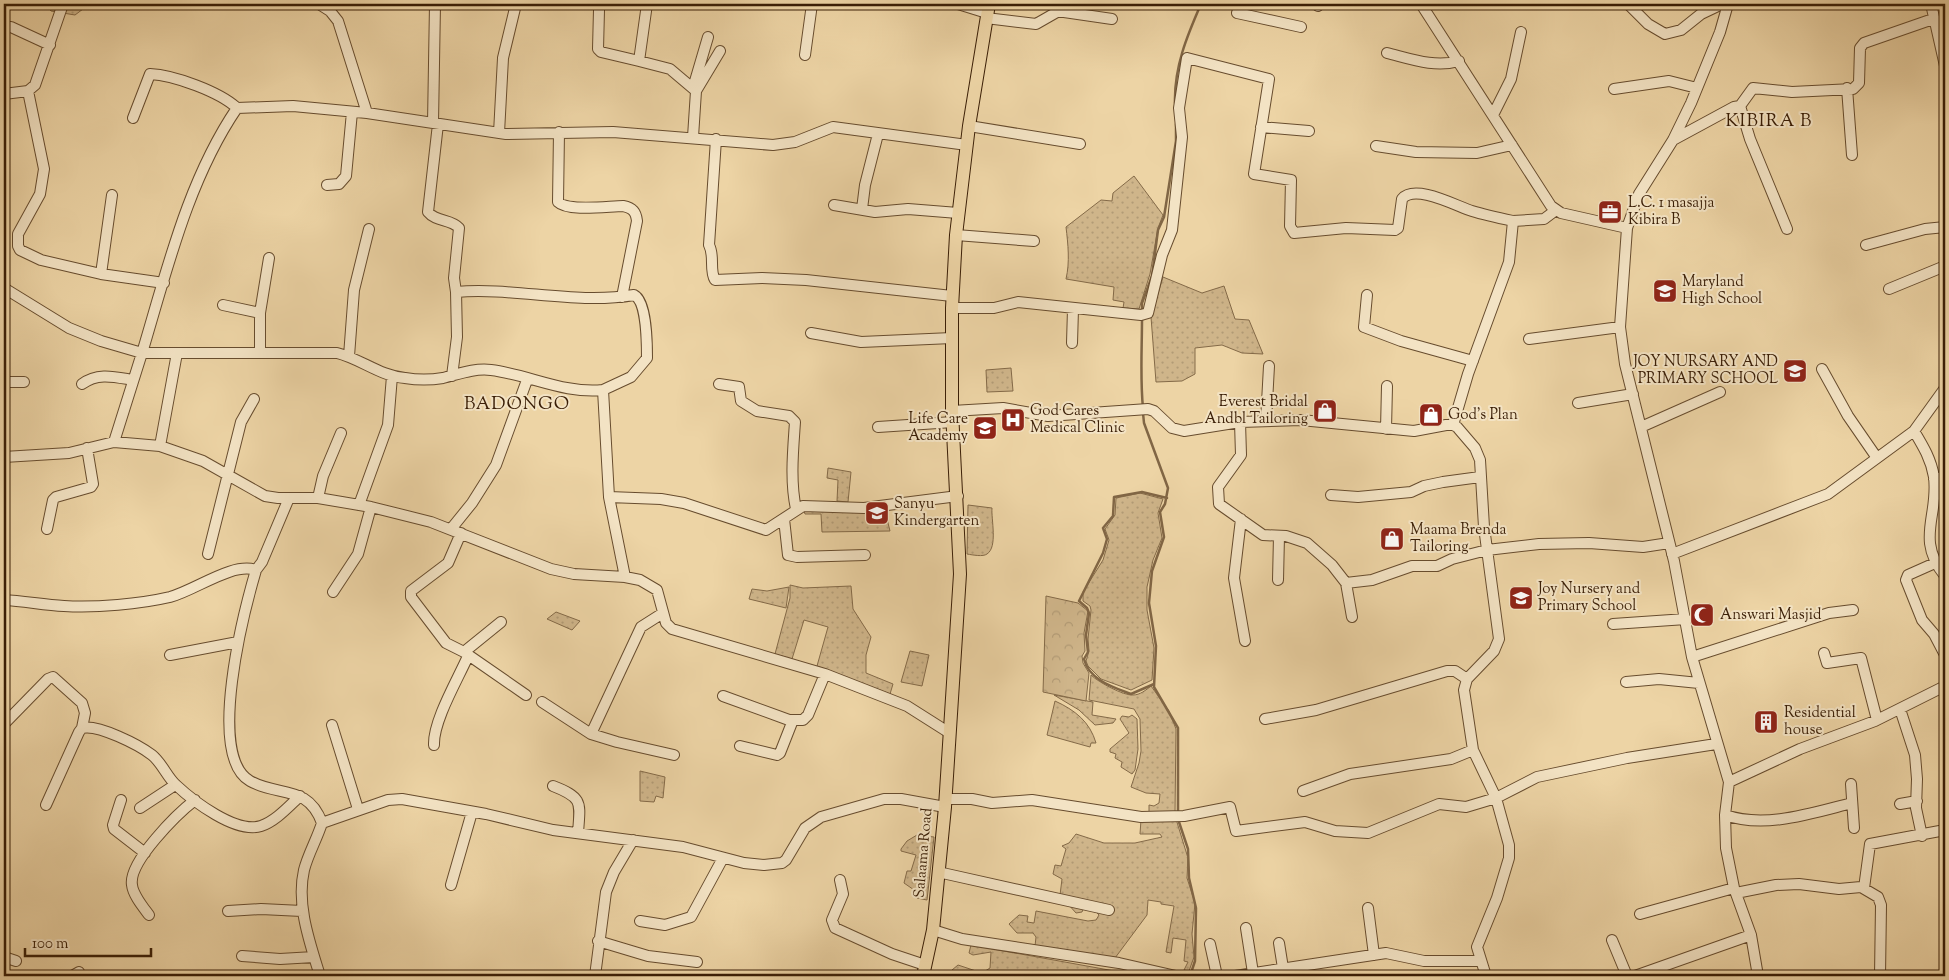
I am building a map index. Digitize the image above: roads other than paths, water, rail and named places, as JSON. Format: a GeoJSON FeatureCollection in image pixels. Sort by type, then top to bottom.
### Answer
{"type":"FeatureCollection","features":[{"type":"Feature","properties":{"kind":"main road","name":"Salaama Road"},"geometry":{"type":"LineString","coordinates":[[924,971],[933,930],[945,803],[948,732],[960,574],[953,417],[952,338],[956,235],[969,126],[988,12]]}},
{"type":"Feature","properties":{"kind":"street"},"geometry":{"type":"LineString","coordinates":[[4,94],[28,91],[37,82],[63,4]]}},
{"type":"Feature","properties":{"kind":"street"},"geometry":{"type":"LineString","coordinates":[[319,4],[330,11],[338,21],[366,113]]}},
{"type":"Feature","properties":{"kind":"street"},"geometry":{"type":"LineString","coordinates":[[435,4],[435,124],[428,212],[432,217],[456,224],[460,228],[454,278],[457,337],[452,376]]}},
{"type":"Feature","properties":{"kind":"street"},"geometry":{"type":"LineString","coordinates":[[499,133],[503,58],[516,4]]}},
{"type":"Feature","properties":{"kind":"street"},"geometry":{"type":"LineString","coordinates":[[639,61],[647,4]]}},
{"type":"Feature","properties":{"kind":"street"},"geometry":{"type":"LineString","coordinates":[[805,55],[812,4]]}},
{"type":"Feature","properties":{"kind":"street"},"geometry":{"type":"LineString","coordinates":[[958,4],[1036,24],[1057,12],[1112,19]]}},
{"type":"Feature","properties":{"kind":"street"},"geometry":{"type":"LineString","coordinates":[[1240,4],[1238,12],[1301,27]]}},
{"type":"Feature","properties":{"kind":"street"},"geometry":{"type":"LineString","coordinates":[[1421,4],[1493,114],[1542,194],[1556,210],[1581,218],[1627,228]]}},
{"type":"Feature","properties":{"kind":"street"},"geometry":{"type":"LineString","coordinates":[[1628,4],[1648,24],[1665,34],[1681,30],[1701,14],[1722,4]]}},
{"type":"Feature","properties":{"kind":"street"},"geometry":{"type":"LineString","coordinates":[[1728,4],[1720,32],[1697,88],[1673,140],[1639,194],[1627,228],[1620,327],[1633,394],[1670,543],[1692,657],[1728,782],[1725,815],[1726,848],[1735,890],[1751,935],[1758,976]]}},
{"type":"Feature","properties":{"kind":"street"},"geometry":{"type":"LineString","coordinates":[[1932,4],[1933,19],[1945,66]]}},
{"type":"Feature","properties":{"kind":"street"},"geometry":{"type":"LineString","coordinates":[[599,10],[598,50],[670,70],[694,90]]}},
{"type":"Feature","properties":{"kind":"street"},"geometry":{"type":"LineString","coordinates":[[1673,140],[1734,107],[1740,106],[1753,88],[1792,92],[1853,88],[1859,83],[1860,48],[1864,44],[1933,19]]}},
{"type":"Feature","properties":{"kind":"street"},"geometry":{"type":"LineString","coordinates":[[4,28],[11,27],[50,45]]}},
{"type":"Feature","properties":{"kind":"street"},"geometry":{"type":"LineString","coordinates":[[1493,114],[1511,79],[1521,32]]}},
{"type":"Feature","properties":{"kind":"street"},"geometry":{"type":"LineString","coordinates":[[693,137],[694,90],[708,37]]}},
{"type":"Feature","properties":{"kind":"street"},"geometry":{"type":"LineString","coordinates":[[694,90],[720,50]]}},
{"type":"Feature","properties":{"kind":"street"},"geometry":{"type":"LineString","coordinates":[[1387,53],[1420,62],[1446,65],[1459,61]]}},
{"type":"Feature","properties":{"kind":"street"},"geometry":{"type":"LineString","coordinates":[[716,139],[709,245],[712,252],[712,275],[715,280],[762,278],[806,280],[994,308],[1018,302],[1141,315],[1150,311],[1162,255],[1172,230],[1182,137],[1179,108],[1187,58],[1266,77],[1270,82],[1254,174],[1291,180],[1290,226],[1294,232],[1346,228],[1395,230],[1398,228],[1402,199],[1407,195],[1438,196],[1469,210],[1513,221],[1544,219],[1556,210]]}},
{"type":"Feature","properties":{"kind":"street"},"geometry":{"type":"LineString","coordinates":[[133,118],[150,74],[166,76],[196,87],[228,101],[237,108],[293,106],[366,113],[499,133],[613,132],[780,145],[795,142],[832,128],[967,146]]}},
{"type":"Feature","properties":{"kind":"street"},"geometry":{"type":"LineString","coordinates":[[1614,89],[1664,82],[1697,88]]}},
{"type":"Feature","properties":{"kind":"street"},"geometry":{"type":"LineString","coordinates":[[1847,88],[1852,155]]}},
{"type":"Feature","properties":{"kind":"street"},"geometry":{"type":"LineString","coordinates":[[28,91],[44,169],[40,194],[18,234],[18,246],[31,258],[101,274],[164,283]]}},
{"type":"Feature","properties":{"kind":"street"},"geometry":{"type":"LineString","coordinates":[[1740,106],[1750,139],[1787,229]]}},
{"type":"Feature","properties":{"kind":"street"},"geometry":{"type":"LineString","coordinates":[[114,442],[178,235],[221,133],[237,108]]}},
{"type":"Feature","properties":{"kind":"street"},"geometry":{"type":"LineString","coordinates":[[327,185],[339,184],[346,176],[352,112]]}},
{"type":"Feature","properties":{"kind":"street"},"geometry":{"type":"LineString","coordinates":[[969,126],[1080,144]]}},
{"type":"Feature","properties":{"kind":"street"},"geometry":{"type":"LineString","coordinates":[[1261,127],[1309,131]]}},
{"type":"Feature","properties":{"kind":"street"},"geometry":{"type":"LineString","coordinates":[[559,132],[558,196],[560,205],[577,208],[623,206],[631,208],[636,214],[637,221],[622,297]]}},
{"type":"Feature","properties":{"kind":"street"},"geometry":{"type":"LineString","coordinates":[[862,209],[865,185],[878,134]]}},
{"type":"Feature","properties":{"kind":"street"},"geometry":{"type":"LineString","coordinates":[[1376,146],[1416,152],[1477,154],[1512,146]]}},
{"type":"Feature","properties":{"kind":"street"},"geometry":{"type":"LineString","coordinates":[[101,274],[112,194]]}},
{"type":"Feature","properties":{"kind":"street"},"geometry":{"type":"LineString","coordinates":[[834,205],[875,212],[908,209],[958,213]]}},
{"type":"Feature","properties":{"kind":"street"},"geometry":{"type":"LineString","coordinates":[[1453,424],[1472,361],[1509,262],[1513,221]]}},
{"type":"Feature","properties":{"kind":"street"},"geometry":{"type":"LineString","coordinates":[[1866,245],[1916,231],[1945,226]]}},
{"type":"Feature","properties":{"kind":"street"},"geometry":{"type":"LineString","coordinates":[[349,356],[354,290],[369,229]]}},
{"type":"Feature","properties":{"kind":"street"},"geometry":{"type":"LineString","coordinates":[[956,235],[1034,241]]}},
{"type":"Feature","properties":{"kind":"street"},"geometry":{"type":"LineString","coordinates":[[260,352],[260,313],[269,258]]}},
{"type":"Feature","properties":{"kind":"street"},"geometry":{"type":"LineString","coordinates":[[1889,289],[1945,266]]}},
{"type":"Feature","properties":{"kind":"street"},"geometry":{"type":"LineString","coordinates":[[4,288],[69,328],[101,341],[142,352],[337,353],[349,356],[392,376],[428,379],[452,376],[480,369],[495,370],[565,389],[588,392],[603,390],[631,377],[647,358],[644,318],[640,301],[634,295],[583,298],[501,291],[456,292]]}},
{"type":"Feature","properties":{"kind":"street"},"geometry":{"type":"LineString","coordinates":[[1367,295],[1363,322],[1366,328],[1472,361]]}},
{"type":"Feature","properties":{"kind":"street"},"geometry":{"type":"LineString","coordinates":[[224,305],[260,313]]}},
{"type":"Feature","properties":{"kind":"street"},"geometry":{"type":"LineString","coordinates":[[1072,343],[1073,309]]}},
{"type":"Feature","properties":{"kind":"street"},"geometry":{"type":"LineString","coordinates":[[1529,339],[1620,327]]}},
{"type":"Feature","properties":{"kind":"street"},"geometry":{"type":"LineString","coordinates":[[811,333],[866,342],[952,338]]}},
{"type":"Feature","properties":{"kind":"street"},"geometry":{"type":"LineString","coordinates":[[160,446],[177,353]]}},
{"type":"Feature","properties":{"kind":"street"},"geometry":{"type":"LineString","coordinates":[[1266,421],[1269,366]]}},
{"type":"Feature","properties":{"kind":"street"},"geometry":{"type":"LineString","coordinates":[[1822,369],[1848,416],[1877,458]]}},
{"type":"Feature","properties":{"kind":"street"},"geometry":{"type":"LineString","coordinates":[[82,384],[90,378],[99,376],[133,380]]}},
{"type":"Feature","properties":{"kind":"street"},"geometry":{"type":"LineString","coordinates":[[359,506],[388,425],[392,376]]}},
{"type":"Feature","properties":{"kind":"street"},"geometry":{"type":"LineString","coordinates":[[451,529],[472,503],[496,465],[527,380]]}},
{"type":"Feature","properties":{"kind":"street"},"geometry":{"type":"LineString","coordinates":[[4,382],[24,382]]}},
{"type":"Feature","properties":{"kind":"street"},"geometry":{"type":"LineString","coordinates":[[719,384],[739,386],[741,401],[757,412],[793,418],[795,422],[792,460],[793,496],[796,510]]}},
{"type":"Feature","properties":{"kind":"street"},"geometry":{"type":"LineString","coordinates":[[1386,430],[1387,386]]}},
{"type":"Feature","properties":{"kind":"street"},"geometry":{"type":"LineString","coordinates":[[1672,554],[1816,500],[1914,431],[1945,388]]}},
{"type":"Feature","properties":{"kind":"street"},"geometry":{"type":"LineString","coordinates":[[603,390],[609,497],[625,577]]}},
{"type":"Feature","properties":{"kind":"street"},"geometry":{"type":"LineString","coordinates":[[1641,427],[1720,392]]}},
{"type":"Feature","properties":{"kind":"street"},"geometry":{"type":"LineString","coordinates":[[1578,403],[1633,394]]}},
{"type":"Feature","properties":{"kind":"street"},"geometry":{"type":"LineString","coordinates":[[208,554],[241,422],[254,399]]}},
{"type":"Feature","properties":{"kind":"street"},"geometry":{"type":"LineString","coordinates":[[878,427],[1002,408],[1048,416],[1144,409],[1154,411],[1172,428],[1184,431],[1240,422],[1302,420],[1414,432],[1453,424]]}},
{"type":"Feature","properties":{"kind":"street"},"geometry":{"type":"LineString","coordinates":[[1240,422],[1241,455],[1239,461],[1218,487],[1217,496],[1221,506],[1263,535],[1291,537],[1307,543],[1332,565],[1346,583],[1352,617]]}},
{"type":"Feature","properties":{"kind":"street"},"geometry":{"type":"LineString","coordinates":[[1453,424],[1475,448],[1480,460],[1487,550],[1499,639],[1494,651],[1467,679],[1464,690],[1473,750],[1496,798],[1506,831],[1509,858],[1498,898],[1478,940],[1477,948],[1486,976]]}},
{"type":"Feature","properties":{"kind":"street"},"geometry":{"type":"LineString","coordinates":[[1914,431],[1927,453],[1934,479],[1929,544],[1935,563],[1945,576]]}},
{"type":"Feature","properties":{"kind":"street"},"geometry":{"type":"LineString","coordinates":[[318,498],[323,476],[341,434]]}},
{"type":"Feature","properties":{"kind":"street"},"geometry":{"type":"LineString","coordinates":[[4,457],[69,453],[114,442],[160,446],[203,461],[266,496],[318,498],[371,507],[431,522],[550,569],[625,577],[652,585],[659,596],[663,613],[672,629],[715,640],[825,674],[907,706],[948,732]]}},
{"type":"Feature","properties":{"kind":"street"},"geometry":{"type":"LineString","coordinates":[[47,529],[53,500],[56,497],[91,487],[93,484],[87,448]]}},
{"type":"Feature","properties":{"kind":"street"},"geometry":{"type":"LineString","coordinates":[[1934,479],[1945,477]]}},
{"type":"Feature","properties":{"kind":"street"},"geometry":{"type":"LineString","coordinates":[[1331,495],[1358,497],[1402,493],[1443,482],[1480,478]]}},
{"type":"Feature","properties":{"kind":"street"},"geometry":{"type":"LineString","coordinates":[[609,497],[662,499],[684,503],[720,513],[761,529],[770,529],[796,510],[807,506],[864,508],[958,496]]}},
{"type":"Feature","properties":{"kind":"street"},"geometry":{"type":"LineString","coordinates":[[289,498],[262,562],[256,570],[238,642],[231,705],[230,745],[234,763],[249,781],[300,796],[316,809],[322,823],[304,872],[302,911],[320,976]]}},
{"type":"Feature","properties":{"kind":"street"},"geometry":{"type":"LineString","coordinates":[[333,592],[358,554],[371,507]]}},
{"type":"Feature","properties":{"kind":"street"},"geometry":{"type":"LineString","coordinates":[[784,519],[788,555],[797,557],[865,555]]}},
{"type":"Feature","properties":{"kind":"street"},"geometry":{"type":"LineString","coordinates":[[1241,519],[1234,578],[1245,641]]}},
{"type":"Feature","properties":{"kind":"street"},"geometry":{"type":"LineString","coordinates":[[461,533],[448,563],[410,594],[446,643],[466,654],[526,695]]}},
{"type":"Feature","properties":{"kind":"street"},"geometry":{"type":"LineString","coordinates":[[1278,580],[1279,536]]}},
{"type":"Feature","properties":{"kind":"street"},"geometry":{"type":"LineString","coordinates":[[1346,583],[1372,580],[1412,566],[1437,566],[1452,559],[1487,550],[1549,543],[1589,543],[1629,547],[1670,543]]}},
{"type":"Feature","properties":{"kind":"street"},"geometry":{"type":"LineString","coordinates":[[1935,563],[1908,575],[1906,580],[1922,620],[1934,634],[1945,656]]}},
{"type":"Feature","properties":{"kind":"street"},"geometry":{"type":"LineString","coordinates":[[4,600],[84,606],[162,599],[195,589],[222,573],[246,569],[256,570]]}},
{"type":"Feature","properties":{"kind":"street"},"geometry":{"type":"LineString","coordinates":[[1692,657],[1829,613],[1853,610]]}},
{"type":"Feature","properties":{"kind":"street"},"geometry":{"type":"LineString","coordinates":[[591,734],[638,632],[645,624],[663,613]]}},
{"type":"Feature","properties":{"kind":"street"},"geometry":{"type":"LineString","coordinates":[[1612,624],[1686,619]]}},
{"type":"Feature","properties":{"kind":"street"},"geometry":{"type":"LineString","coordinates":[[434,745],[433,737],[466,654],[501,622]]}},
{"type":"Feature","properties":{"kind":"street"},"geometry":{"type":"LineString","coordinates":[[170,655],[238,642]]}},
{"type":"Feature","properties":{"kind":"street"},"geometry":{"type":"LineString","coordinates":[[1824,653],[1827,664],[1861,658],[1877,720]]}},
{"type":"Feature","properties":{"kind":"street"},"geometry":{"type":"LineString","coordinates":[[1264,719],[1316,710],[1447,672],[1455,671],[1467,679]]}},
{"type":"Feature","properties":{"kind":"street"},"geometry":{"type":"LineString","coordinates":[[723,696],[793,720],[803,720],[808,716],[825,674]]}},
{"type":"Feature","properties":{"kind":"street"},"geometry":{"type":"LineString","coordinates":[[4,724],[48,679],[53,677],[82,703],[85,713],[82,728],[46,805]]}},
{"type":"Feature","properties":{"kind":"street"},"geometry":{"type":"LineString","coordinates":[[1626,682],[1659,679],[1699,684]]}},
{"type":"Feature","properties":{"kind":"street"},"geometry":{"type":"LineString","coordinates":[[1728,782],[1800,749],[1877,720],[1945,686]]}},
{"type":"Feature","properties":{"kind":"street"},"geometry":{"type":"LineString","coordinates":[[542,702],[591,734],[674,755]]}},
{"type":"Feature","properties":{"kind":"street"},"geometry":{"type":"LineString","coordinates":[[1900,709],[1914,754],[1917,801],[1922,836]]}},
{"type":"Feature","properties":{"kind":"street"},"geometry":{"type":"LineString","coordinates":[[740,746],[777,755],[780,753],[793,720]]}},
{"type":"Feature","properties":{"kind":"street"},"geometry":{"type":"LineString","coordinates":[[332,725],[358,809]]}},
{"type":"Feature","properties":{"kind":"street"},"geometry":{"type":"LineString","coordinates":[[82,728],[94,727],[154,757],[175,785],[226,819],[244,826],[259,826],[270,822],[300,796]]}},
{"type":"Feature","properties":{"kind":"street"},"geometry":{"type":"LineString","coordinates":[[322,823],[358,809],[394,799],[578,833],[683,847],[744,863],[782,863],[786,860],[800,835],[813,822],[884,799],[945,803],[972,799],[992,803],[1032,800],[1131,816],[1184,816],[1230,807],[1236,831],[1305,822],[1335,830],[1368,834],[1439,804],[1466,807],[1496,798],[1536,777],[1627,758],[1716,744]]}},
{"type":"Feature","properties":{"kind":"street"},"geometry":{"type":"LineString","coordinates":[[1303,791],[1350,774],[1451,759],[1473,750]]}},
{"type":"Feature","properties":{"kind":"street"},"geometry":{"type":"LineString","coordinates":[[1850,784],[1854,828]]}},
{"type":"Feature","properties":{"kind":"street"},"geometry":{"type":"LineString","coordinates":[[140,808],[175,785]]}},
{"type":"Feature","properties":{"kind":"street"},"geometry":{"type":"LineString","coordinates":[[553,786],[572,793],[578,799],[580,804],[578,833]]}},
{"type":"Feature","properties":{"kind":"street"},"geometry":{"type":"LineString","coordinates":[[120,800],[113,825],[114,830],[145,853]]}},
{"type":"Feature","properties":{"kind":"street"},"geometry":{"type":"LineString","coordinates":[[149,915],[131,883],[145,853],[174,818],[195,800]]}},
{"type":"Feature","properties":{"kind":"street"},"geometry":{"type":"LineString","coordinates":[[1900,804],[1917,801]]}},
{"type":"Feature","properties":{"kind":"street"},"geometry":{"type":"LineString","coordinates":[[1725,815],[1741,821],[1796,818],[1852,803]]}},
{"type":"Feature","properties":{"kind":"street"},"geometry":{"type":"LineString","coordinates":[[451,885],[472,812]]}},
{"type":"Feature","properties":{"kind":"street"},"geometry":{"type":"LineString","coordinates":[[1864,888],[1870,844],[1922,836],[1945,830]]}},
{"type":"Feature","properties":{"kind":"street"},"geometry":{"type":"LineString","coordinates":[[595,976],[598,941],[609,882],[634,840]]}},
{"type":"Feature","properties":{"kind":"street"},"geometry":{"type":"LineString","coordinates":[[640,922],[666,925],[691,917],[723,858]]}},
{"type":"Feature","properties":{"kind":"street"},"geometry":{"type":"LineString","coordinates":[[938,872],[1110,910]]}},
{"type":"Feature","properties":{"kind":"street"},"geometry":{"type":"LineString","coordinates":[[840,880],[843,890],[832,920],[835,928],[924,971]]}},
{"type":"Feature","properties":{"kind":"street"},"geometry":{"type":"LineString","coordinates":[[1640,914],[1735,890],[1776,885],[1864,888],[1878,897],[1881,905],[1880,976]]}},
{"type":"Feature","properties":{"kind":"street"},"geometry":{"type":"LineString","coordinates":[[1368,908],[1374,955]]}},
{"type":"Feature","properties":{"kind":"street"},"geometry":{"type":"LineString","coordinates":[[228,911],[261,909],[302,911]]}},
{"type":"Feature","properties":{"kind":"street"},"geometry":{"type":"LineString","coordinates":[[1246,928],[1253,973]]}},
{"type":"Feature","properties":{"kind":"street"},"geometry":{"type":"LineString","coordinates":[[933,930],[962,939],[1120,963],[1176,976]]}},
{"type":"Feature","properties":{"kind":"street"},"geometry":{"type":"LineString","coordinates":[[1635,976],[1751,935]]}},
{"type":"Feature","properties":{"kind":"street"},"geometry":{"type":"LineString","coordinates":[[1612,940],[1627,976]]}},
{"type":"Feature","properties":{"kind":"street"},"geometry":{"type":"LineString","coordinates":[[598,941],[648,956],[697,962]]}},
{"type":"Feature","properties":{"kind":"street"},"geometry":{"type":"LineString","coordinates":[[1279,943],[1284,968]]}},
{"type":"Feature","properties":{"kind":"street"},"geometry":{"type":"LineString","coordinates":[[1210,944],[1217,976]]}},
{"type":"Feature","properties":{"kind":"street"},"geometry":{"type":"LineString","coordinates":[[1235,976],[1374,955],[1403,956],[1424,961],[1481,961]]}},
{"type":"Feature","properties":{"kind":"street"},"geometry":{"type":"LineString","coordinates":[[242,956],[280,959],[314,957]]}},
{"type":"Feature","properties":{"kind":"street"},"geometry":{"type":"LineString","coordinates":[[4,958],[16,961]]}},
{"type":"Feature","properties":{"kind":"waterway"},"geometry":{"type":"LineString","coordinates":[[1175,103],[1179,64],[1186,40],[1201,4]]}},
{"type":"Feature","properties":{"kind":"waterway"},"geometry":{"type":"LineString","coordinates":[[1142,313],[1142,303],[1152,276],[1158,230],[1164,217],[1176,141],[1176,124]]}},
{"type":"Feature","properties":{"kind":"waterway"},"geometry":{"type":"LineString","coordinates":[[1142,319],[1141,375],[1143,408]]}},
{"type":"Feature","properties":{"kind":"waterway"},"geometry":{"type":"LineString","coordinates":[[1143,413],[1144,423],[1168,488],[1165,504],[1160,512],[1164,537],[1152,571],[1149,603],[1156,646],[1154,687],[1178,728],[1178,813]]}},
{"type":"Feature","properties":{"kind":"waterway"},"geometry":{"type":"LineString","coordinates":[[1154,684],[1131,694],[1103,682],[1091,672],[1084,659],[1088,652],[1086,635],[1089,613],[1087,608],[1079,601],[1103,553],[1107,539],[1103,528],[1113,516],[1114,497],[1142,492],[1167,498]]}},
{"type":"Feature","properties":{"kind":"waterway"},"geometry":{"type":"LineString","coordinates":[[1178,819],[1188,849],[1189,878],[1196,908],[1195,961],[1190,976]]}},
{"type":"Feature","properties":{"kind":"place","name":"L.C. 1 masajja Kibira B"},"geometry":{"type":"Point","coordinates":[1610,212]}},
{"type":"Feature","properties":{"kind":"place","name":"Maryland High School"},"geometry":{"type":"Point","coordinates":[1665,291]}},
{"type":"Feature","properties":{"kind":"place","name":"JOY NURSARY AND PRIMARY SCHOOL"},"geometry":{"type":"Point","coordinates":[1795,371]}},
{"type":"Feature","properties":{"kind":"place","name":"Everest Bridal Andbl Tailoring"},"geometry":{"type":"Point","coordinates":[1325,411]}},
{"type":"Feature","properties":{"kind":"place","name":"God's Plan"},"geometry":{"type":"Point","coordinates":[1431,415]}},
{"type":"Feature","properties":{"kind":"place","name":"God Cares Medical Clinic"},"geometry":{"type":"Point","coordinates":[1013,420]}},
{"type":"Feature","properties":{"kind":"place","name":"Life Care Academy"},"geometry":{"type":"Point","coordinates":[985,428]}},
{"type":"Feature","properties":{"kind":"place","name":"Sanyu Kindergarten"},"geometry":{"type":"Point","coordinates":[877,513]}},
{"type":"Feature","properties":{"kind":"place","name":"Maama Brenda Tailoring"},"geometry":{"type":"Point","coordinates":[1392,539]}},
{"type":"Feature","properties":{"kind":"place","name":"Joy Nursery and Primary School"},"geometry":{"type":"Point","coordinates":[1521,598]}},
{"type":"Feature","properties":{"kind":"place","name":"Answari Masjid"},"geometry":{"type":"Point","coordinates":[1702,615]}},
{"type":"Feature","properties":{"kind":"place","name":"Residential house"},"geometry":{"type":"Point","coordinates":[1766,722]}},
{"type":"Feature","properties":{"kind":"district","name":"KIBIRA B"},"geometry":{"type":"Point","coordinates":[1769,122]}},
{"type":"Feature","properties":{"kind":"district","name":"BADONGO"},"geometry":{"type":"Point","coordinates":[517,405]}}]}
